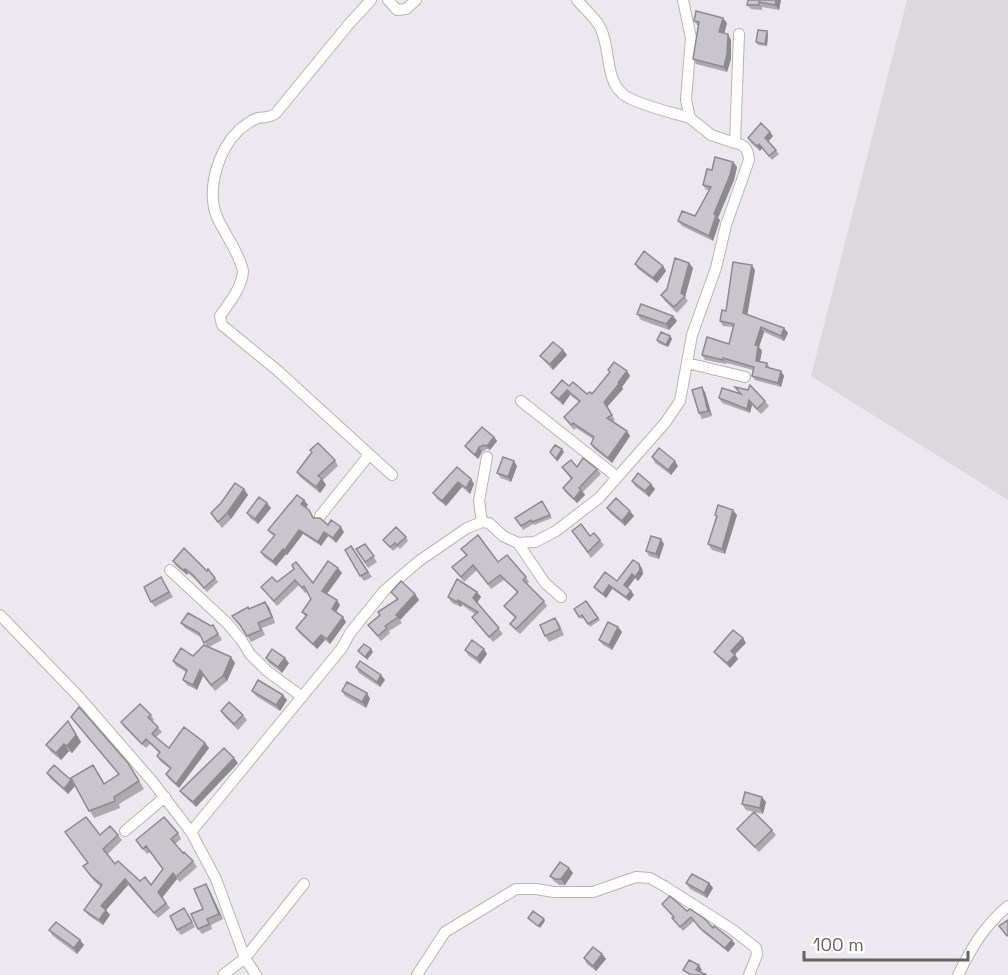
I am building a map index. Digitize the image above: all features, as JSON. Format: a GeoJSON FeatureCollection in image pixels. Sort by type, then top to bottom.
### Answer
{"type":"FeatureCollection","features":[{"type":"Feature","properties":{"kind":"street"},"geometry":{"type":"LineString","coordinates":[[371,0],[276,113],[271,117],[253,120],[231,139],[216,172],[213,203],[243,271],[243,279],[220,316],[222,325],[278,371],[392,476]]}},
{"type":"Feature","properties":{"kind":"street"},"geometry":{"type":"LineString","coordinates":[[388,0],[398,10],[406,9],[416,0]]}},
{"type":"Feature","properties":{"kind":"street"},"geometry":{"type":"LineString","coordinates":[[191,832],[384,591],[450,538],[482,522],[518,543],[535,542],[556,531],[599,498],[651,440],[680,401],[692,335],[716,268],[726,225],[749,160],[747,149],[742,144],[711,135],[690,118],[626,97],[615,86],[610,70],[608,49],[599,25],[578,0]]}},
{"type":"Feature","properties":{"kind":"street"},"geometry":{"type":"LineString","coordinates":[[683,0],[691,38],[686,100],[690,118]]}},
{"type":"Feature","properties":{"kind":"street"},"geometry":{"type":"LineString","coordinates":[[735,143],[739,34]]}},
{"type":"Feature","properties":{"kind":"street"},"geometry":{"type":"LineString","coordinates":[[687,363],[745,377]]}},
{"type":"Feature","properties":{"kind":"street"},"geometry":{"type":"LineString","coordinates":[[521,400],[618,477]]}},
{"type":"Feature","properties":{"kind":"street"},"geometry":{"type":"LineString","coordinates":[[320,516],[369,455]]}},
{"type":"Feature","properties":{"kind":"street"},"geometry":{"type":"LineString","coordinates":[[482,522],[479,501],[487,457]]}},
{"type":"Feature","properties":{"kind":"street"},"geometry":{"type":"LineString","coordinates":[[518,543],[545,583],[561,597]]}},
{"type":"Feature","properties":{"kind":"street"},"geometry":{"type":"LineString","coordinates":[[170,570],[227,623],[242,641],[249,654],[267,671],[301,696]]}},
{"type":"Feature","properties":{"kind":"street"},"geometry":{"type":"LineString","coordinates":[[0,615],[80,698],[165,797],[191,832],[216,879],[246,958],[256,975]]}},
{"type":"Feature","properties":{"kind":"street"},"geometry":{"type":"LineString","coordinates":[[125,831],[165,797]]}},
{"type":"Feature","properties":{"kind":"street"},"geometry":{"type":"LineString","coordinates":[[417,975],[445,932],[516,889],[593,892],[625,880],[643,877],[664,886],[733,930],[756,948],[757,955],[749,975]]}},
{"type":"Feature","properties":{"kind":"street"},"geometry":{"type":"LineString","coordinates":[[223,975],[246,958],[304,884]]}},
{"type":"Feature","properties":{"kind":"street"},"geometry":{"type":"LineString","coordinates":[[958,975],[973,945],[1008,906]]}},
{"type":"Feature","properties":{"kind":"shaded area"},"geometry":{"type":"Polygon","coordinates":[[[907,0],[1008,0],[1008,500],[811,376],[907,0]]]}},
{"type":"Feature","properties":{"kind":"building"},"geometry":{"type":"Polygon","coordinates":[[[748,0],[776,0],[775,5],[759,2],[759,5],[747,5],[748,0]]]}},
{"type":"Feature","properties":{"kind":"building"},"geometry":{"type":"Polygon","coordinates":[[[696,11],[723,18],[719,32],[728,34],[724,67],[693,59],[699,22],[694,21],[696,11]]]}},
{"type":"Feature","properties":{"kind":"building"},"geometry":{"type":"Polygon","coordinates":[[[758,30],[767,31],[765,44],[756,42],[758,30]]]}},
{"type":"Feature","properties":{"kind":"building"},"geometry":{"type":"Polygon","coordinates":[[[761,123],[770,132],[765,138],[776,150],[769,156],[759,144],[757,146],[748,138],[761,123]]]}},
{"type":"Feature","properties":{"kind":"building"},"geometry":{"type":"Polygon","coordinates":[[[715,157],[733,162],[714,214],[716,215],[709,236],[678,221],[682,211],[695,216],[711,187],[703,185],[707,169],[712,170],[715,157]]]}},
{"type":"Feature","properties":{"kind":"building"},"geometry":{"type":"Polygon","coordinates":[[[644,251],[663,266],[653,278],[635,264],[644,251]]]}},
{"type":"Feature","properties":{"kind":"building"},"geometry":{"type":"Polygon","coordinates":[[[675,258],[689,263],[681,293],[685,296],[674,307],[661,295],[667,289],[675,258]]]}},
{"type":"Feature","properties":{"kind":"building"},"geometry":{"type":"Polygon","coordinates":[[[733,262],[752,265],[743,313],[784,328],[781,336],[761,327],[755,345],[758,346],[756,361],[767,363],[766,367],[781,371],[778,383],[752,376],[754,367],[702,355],[707,337],[729,344],[734,324],[720,321],[722,310],[726,311],[733,262]]]}},
{"type":"Feature","properties":{"kind":"building"},"geometry":{"type":"Polygon","coordinates":[[[641,304],[673,316],[666,324],[637,314],[641,304]]]}},
{"type":"Feature","properties":{"kind":"building"},"geometry":{"type":"Polygon","coordinates":[[[661,332],[670,336],[666,345],[657,340],[661,332]]]}},
{"type":"Feature","properties":{"kind":"building"},"geometry":{"type":"Polygon","coordinates":[[[553,342],[563,350],[550,364],[540,356],[553,342]]]}},
{"type":"Feature","properties":{"kind":"building"},"geometry":{"type":"Polygon","coordinates":[[[614,362],[627,371],[604,402],[612,415],[607,418],[627,431],[608,458],[591,444],[594,437],[573,423],[571,425],[564,417],[580,401],[567,390],[559,399],[551,393],[562,380],[569,386],[573,382],[587,394],[590,392],[592,394],[610,372],[608,370],[614,362]]]}},
{"type":"Feature","properties":{"kind":"building"},"geometry":{"type":"Polygon","coordinates":[[[750,385],[765,401],[757,409],[749,400],[747,409],[719,398],[722,388],[741,394],[735,387],[748,390],[750,385]]]}},
{"type":"Feature","properties":{"kind":"building"},"geometry":{"type":"Polygon","coordinates":[[[702,387],[708,411],[699,413],[692,390],[702,387]]]}},
{"type":"Feature","properties":{"kind":"building"},"geometry":{"type":"Polygon","coordinates":[[[482,427],[494,437],[487,446],[479,447],[475,455],[465,446],[482,427]]]}},
{"type":"Feature","properties":{"kind":"building"},"geometry":{"type":"Polygon","coordinates":[[[318,443],[335,460],[318,476],[322,479],[316,487],[297,472],[312,452],[310,450],[318,443]]]}},
{"type":"Feature","properties":{"kind":"building"},"geometry":{"type":"Polygon","coordinates":[[[555,445],[562,449],[556,459],[550,452],[555,445]]]}},
{"type":"Feature","properties":{"kind":"building"},"geometry":{"type":"Polygon","coordinates":[[[659,448],[675,461],[668,470],[652,457],[659,448]]]}},
{"type":"Feature","properties":{"kind":"building"},"geometry":{"type":"Polygon","coordinates":[[[503,457],[514,461],[508,477],[497,473],[503,457]]]}},
{"type":"Feature","properties":{"kind":"building"},"geometry":{"type":"Polygon","coordinates":[[[583,458],[597,469],[579,488],[581,490],[574,499],[563,488],[572,478],[562,467],[571,460],[577,467],[583,458]]]}},
{"type":"Feature","properties":{"kind":"building"},"geometry":{"type":"Polygon","coordinates":[[[457,467],[471,479],[466,488],[458,482],[442,501],[433,493],[457,467]]]}},
{"type":"Feature","properties":{"kind":"building"},"geometry":{"type":"Polygon","coordinates":[[[638,473],[651,484],[645,491],[632,481],[638,473]]]}},
{"type":"Feature","properties":{"kind":"building"},"geometry":{"type":"Polygon","coordinates":[[[235,483],[244,489],[218,522],[211,513],[235,483]]]}},
{"type":"Feature","properties":{"kind":"building"},"geometry":{"type":"Polygon","coordinates":[[[297,495],[304,500],[301,504],[309,510],[313,518],[320,518],[328,525],[331,520],[341,527],[333,538],[324,532],[318,542],[299,530],[284,551],[283,549],[273,561],[261,552],[275,535],[268,530],[297,495]]]}},
{"type":"Feature","properties":{"kind":"building"},"geometry":{"type":"Polygon","coordinates":[[[259,497],[267,503],[255,519],[247,513],[259,497]]]}},
{"type":"Feature","properties":{"kind":"building"},"geometry":{"type":"Polygon","coordinates":[[[616,498],[630,511],[622,521],[607,508],[616,498]]]}},
{"type":"Feature","properties":{"kind":"building"},"geometry":{"type":"Polygon","coordinates":[[[542,501],[550,515],[532,522],[531,520],[521,526],[515,518],[542,501]]]}},
{"type":"Feature","properties":{"kind":"building"},"geometry":{"type":"Polygon","coordinates":[[[718,505],[733,510],[722,549],[708,544],[718,505]]]}},
{"type":"Feature","properties":{"kind":"building"},"geometry":{"type":"Polygon","coordinates":[[[581,524],[590,536],[594,533],[600,540],[588,552],[572,531],[581,524]]]}},
{"type":"Feature","properties":{"kind":"building"},"geometry":{"type":"Polygon","coordinates":[[[396,527],[406,537],[397,545],[395,543],[390,547],[383,540],[396,527]]]}},
{"type":"Feature","properties":{"kind":"building"},"geometry":{"type":"Polygon","coordinates":[[[478,535],[498,562],[507,555],[526,577],[523,580],[544,601],[516,629],[510,624],[516,617],[504,606],[518,592],[500,575],[488,584],[473,565],[461,577],[452,567],[467,555],[461,549],[478,535]]]}},
{"type":"Feature","properties":{"kind":"building"},"geometry":{"type":"Polygon","coordinates":[[[651,536],[661,539],[656,554],[646,551],[651,536]]]}},
{"type":"Feature","properties":{"kind":"building"},"geometry":{"type":"Polygon","coordinates":[[[365,544],[374,556],[365,562],[356,549],[365,544]]]}},
{"type":"Feature","properties":{"kind":"building"},"geometry":{"type":"Polygon","coordinates":[[[351,546],[368,572],[360,576],[345,550],[351,546]]]}},
{"type":"Feature","properties":{"kind":"building"},"geometry":{"type":"Polygon","coordinates":[[[184,548],[215,578],[204,588],[193,575],[173,561],[184,548]]]}},
{"type":"Feature","properties":{"kind":"building"},"geometry":{"type":"Polygon","coordinates":[[[633,560],[639,564],[640,570],[635,577],[632,574],[624,585],[631,591],[626,597],[609,585],[603,594],[594,587],[605,572],[617,581],[633,560]]]}},
{"type":"Feature","properties":{"kind":"building"},"geometry":{"type":"Polygon","coordinates":[[[328,561],[338,568],[322,591],[337,600],[332,609],[343,617],[327,639],[321,635],[313,644],[296,628],[307,615],[302,612],[311,599],[304,586],[302,588],[295,580],[274,601],[261,587],[272,577],[277,582],[294,569],[292,565],[296,562],[313,583],[328,561]]]}},
{"type":"Feature","properties":{"kind":"building"},"geometry":{"type":"Polygon","coordinates":[[[161,577],[169,592],[151,602],[144,587],[161,577]]]}},
{"type":"Feature","properties":{"kind":"building"},"geometry":{"type":"Polygon","coordinates":[[[457,579],[477,592],[473,598],[499,628],[489,637],[472,617],[478,612],[448,597],[457,579]]]}},
{"type":"Feature","properties":{"kind":"building"},"geometry":{"type":"Polygon","coordinates":[[[401,581],[415,594],[396,615],[398,617],[385,626],[387,628],[378,636],[368,625],[380,615],[378,612],[398,599],[391,592],[401,581]]]}},
{"type":"Feature","properties":{"kind":"building"},"geometry":{"type":"Polygon","coordinates":[[[586,601],[598,618],[588,624],[582,615],[579,617],[574,609],[586,601]]]}},
{"type":"Feature","properties":{"kind":"building"},"geometry":{"type":"Polygon","coordinates":[[[265,602],[272,617],[258,623],[261,630],[247,636],[232,616],[248,607],[249,609],[265,602]]]}},
{"type":"Feature","properties":{"kind":"building"},"geometry":{"type":"Polygon","coordinates":[[[188,613],[213,625],[218,634],[204,643],[199,633],[181,623],[188,613]]]}},
{"type":"Feature","properties":{"kind":"building"},"geometry":{"type":"Polygon","coordinates":[[[555,618],[560,629],[545,636],[540,625],[555,618]]]}},
{"type":"Feature","properties":{"kind":"building"},"geometry":{"type":"Polygon","coordinates":[[[608,622],[618,627],[609,645],[599,640],[608,622]]]}},
{"type":"Feature","properties":{"kind":"building"},"geometry":{"type":"Polygon","coordinates":[[[733,630],[743,638],[731,651],[735,655],[727,663],[714,652],[733,630]]]}},
{"type":"Feature","properties":{"kind":"building"},"geometry":{"type":"Polygon","coordinates":[[[472,640],[484,649],[477,658],[465,650],[472,640]]]}},
{"type":"Feature","properties":{"kind":"building"},"geometry":{"type":"Polygon","coordinates":[[[364,644],[371,649],[365,657],[358,651],[364,644]]]}},
{"type":"Feature","properties":{"kind":"building"},"geometry":{"type":"Polygon","coordinates":[[[204,645],[231,657],[223,676],[211,685],[200,670],[193,685],[183,680],[187,670],[173,661],[181,648],[193,656],[204,645]]]}},
{"type":"Feature","properties":{"kind":"building"},"geometry":{"type":"Polygon","coordinates":[[[272,649],[285,658],[278,667],[266,658],[272,649]]]}},
{"type":"Feature","properties":{"kind":"building"},"geometry":{"type":"Polygon","coordinates":[[[360,661],[381,675],[377,682],[356,667],[360,661]]]}},
{"type":"Feature","properties":{"kind":"building"},"geometry":{"type":"Polygon","coordinates":[[[258,680],[283,695],[276,705],[252,691],[258,680]]]}},
{"type":"Feature","properties":{"kind":"building"},"geometry":{"type":"Polygon","coordinates":[[[347,682],[367,693],[362,702],[342,691],[347,682]]]}},
{"type":"Feature","properties":{"kind":"building"},"geometry":{"type":"Polygon","coordinates":[[[229,702],[243,715],[234,724],[221,711],[229,702]]]}},
{"type":"Feature","properties":{"kind":"building"},"geometry":{"type":"Polygon","coordinates":[[[140,704],[151,715],[148,717],[158,727],[152,734],[169,748],[184,727],[205,743],[176,784],[166,774],[171,768],[157,756],[160,752],[146,739],[142,744],[121,722],[140,704]]]}},
{"type":"Feature","properties":{"kind":"building"},"geometry":{"type":"Polygon","coordinates":[[[79,707],[128,763],[139,781],[114,797],[115,801],[89,811],[71,778],[93,765],[104,784],[119,774],[71,717],[79,707]]]}},
{"type":"Feature","properties":{"kind":"building"},"geometry":{"type":"Polygon","coordinates":[[[68,721],[76,735],[67,746],[64,744],[56,753],[46,745],[68,721]]]}},
{"type":"Feature","properties":{"kind":"building"},"geometry":{"type":"Polygon","coordinates":[[[224,748],[234,758],[193,802],[180,791],[224,748]]]}},
{"type":"Feature","properties":{"kind":"building"},"geometry":{"type":"Polygon","coordinates":[[[54,765],[71,780],[64,789],[47,773],[54,765]]]}},
{"type":"Feature","properties":{"kind":"building"},"geometry":{"type":"Polygon","coordinates":[[[745,792],[762,797],[760,808],[742,804],[745,792]]]}},
{"type":"Feature","properties":{"kind":"building"},"geometry":{"type":"Polygon","coordinates":[[[754,812],[772,830],[755,847],[737,829],[754,812]]]}},
{"type":"Feature","properties":{"kind":"building"},"geometry":{"type":"Polygon","coordinates":[[[86,817],[100,835],[110,826],[118,835],[103,849],[115,864],[118,861],[140,881],[145,877],[151,885],[163,869],[146,846],[143,849],[136,840],[164,817],[178,833],[171,839],[193,861],[176,877],[173,873],[158,892],[166,903],[154,913],[125,879],[101,906],[106,910],[99,920],[84,910],[102,885],[83,866],[88,863],[65,832],[86,817]]]}},
{"type":"Feature","properties":{"kind":"building"},"geometry":{"type":"Polygon","coordinates":[[[560,862],[569,868],[561,879],[555,879],[550,876],[560,862]]]}},
{"type":"Feature","properties":{"kind":"building"},"geometry":{"type":"Polygon","coordinates":[[[692,874],[709,883],[704,893],[686,883],[692,874]]]}},
{"type":"Feature","properties":{"kind":"building"},"geometry":{"type":"Polygon","coordinates":[[[206,884],[219,914],[207,919],[209,924],[198,929],[191,914],[203,909],[194,889],[206,884]]]}},
{"type":"Feature","properties":{"kind":"building"},"geometry":{"type":"Polygon","coordinates":[[[670,896],[687,911],[690,909],[732,940],[725,948],[700,928],[691,917],[680,927],[662,904],[670,896]]]}},
{"type":"Feature","properties":{"kind":"building"},"geometry":{"type":"Polygon","coordinates":[[[184,908],[192,922],[177,930],[170,916],[184,908]]]}},
{"type":"Feature","properties":{"kind":"building"},"geometry":{"type":"Polygon","coordinates":[[[533,911],[544,919],[538,926],[528,918],[533,911]]]}},
{"type":"Feature","properties":{"kind":"building"},"geometry":{"type":"Polygon","coordinates":[[[1008,920],[1008,935],[1007,936],[999,926],[1008,920]]]}},
{"type":"Feature","properties":{"kind":"building"},"geometry":{"type":"Polygon","coordinates":[[[56,922],[80,940],[74,948],[49,930],[56,922]]]}},
{"type":"Feature","properties":{"kind":"building"},"geometry":{"type":"Polygon","coordinates":[[[593,947],[602,954],[593,966],[584,958],[593,947]]]}},
{"type":"Feature","properties":{"kind":"building"},"geometry":{"type":"Polygon","coordinates":[[[689,960],[699,965],[696,970],[707,975],[691,975],[683,970],[689,960]]]}}]}
